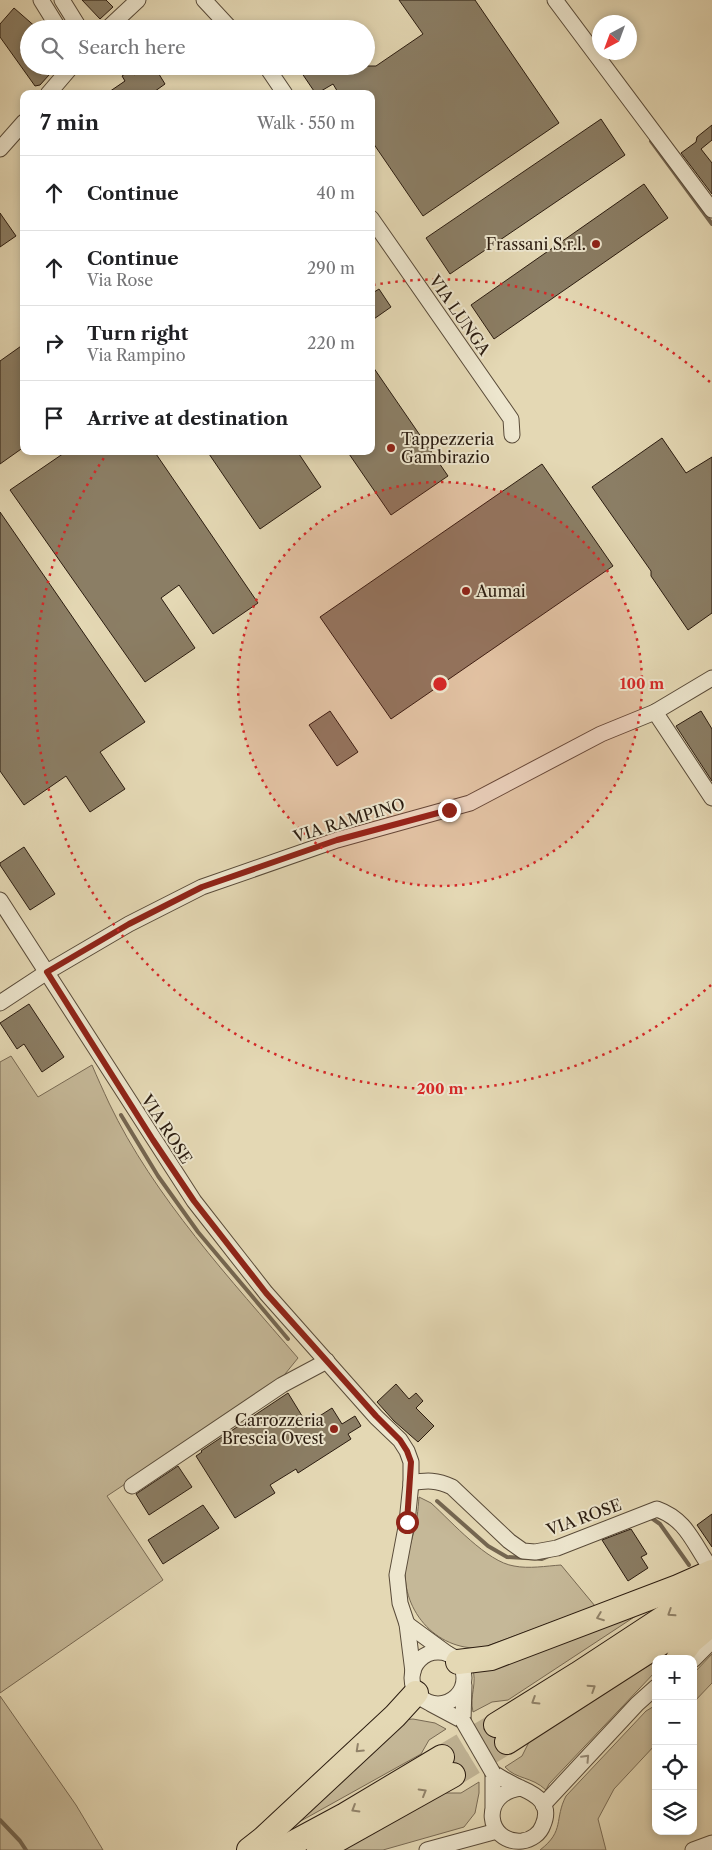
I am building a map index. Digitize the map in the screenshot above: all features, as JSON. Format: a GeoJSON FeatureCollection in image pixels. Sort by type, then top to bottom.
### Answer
{"type":"FeatureCollection","features":[{"type":"Feature","properties":{"kind":"highway"},"geometry":{"type":"LineString","coordinates":[[457,1667],[491,1658],[711,1574]]}},
{"type":"Feature","properties":{"kind":"highway"},"geometry":{"type":"LineString","coordinates":[[711,1574],[502,1734],[712,1610]]}},
{"type":"Feature","properties":{"kind":"highway"},"geometry":{"type":"LineString","coordinates":[[681,1655],[691,1642],[712,1623]]}},
{"type":"Feature","properties":{"kind":"highway"},"geometry":{"type":"LineString","coordinates":[[249,1850],[395,1716],[418,1689]]}},
{"type":"Feature","properties":{"kind":"highway"},"geometry":{"type":"LineString","coordinates":[[280,1850],[345,1815],[447,1766],[319,1850]]}},
{"type":"Feature","properties":{"kind":"street"},"geometry":{"type":"LineString","coordinates":[[41,0],[53,20]]}},
{"type":"Feature","properties":{"kind":"street"},"geometry":{"type":"LineString","coordinates":[[62,0],[74,20]]}},
{"type":"Feature","properties":{"kind":"street"},"geometry":{"type":"LineString","coordinates":[[117,20],[138,0]]}},
{"type":"Feature","properties":{"kind":"street"},"geometry":{"type":"LineString","coordinates":[[204,0],[223,20]]}},
{"type":"Feature","properties":{"kind":"street"},"geometry":{"type":"LineString","coordinates":[[555,0],[712,210]]}},
{"type":"Feature","properties":{"kind":"street"},"geometry":{"type":"LineString","coordinates":[[51,90],[64,75]]}},
{"type":"Feature","properties":{"kind":"street"},"geometry":{"type":"LineString","coordinates":[[272,75],[283,90]]}},
{"type":"Feature","properties":{"kind":"street"},"geometry":{"type":"LineString","coordinates":[[0,149],[20,126]]}},
{"type":"Feature","properties":{"kind":"street","name":"VIA LUNGA"},"geometry":{"type":"LineString","coordinates":[[375,224],[511,420],[512,436]]}},
{"type":"Feature","properties":{"kind":"street","name":"VIA RAMPINO"},"geometry":{"type":"LineString","coordinates":[[0,1003],[47,972],[129,924],[202,887],[337,840],[470,804],[601,734],[655,712],[712,678]]}},
{"type":"Feature","properties":{"kind":"street"},"geometry":{"type":"LineString","coordinates":[[655,712],[712,798]]}},
{"type":"Feature","properties":{"kind":"street","name":"VIA ROSE"},"geometry":{"type":"LineString","coordinates":[[0,900],[194,1201],[266,1293],[400,1440],[407,1451],[411,1462],[411,1483],[407,1522],[396,1575],[400,1603],[407,1624],[418,1689]]}},
{"type":"Feature","properties":{"kind":"street"},"geometry":{"type":"LineString","coordinates":[[132,1486],[282,1385],[327,1361]]}},
{"type":"Feature","properties":{"kind":"street","name":"VIA ROSE"},"geometry":{"type":"LineString","coordinates":[[411,1483],[429,1480],[452,1487],[523,1551],[534,1552],[557,1548],[657,1509],[668,1513],[681,1522],[711,1574]]}},
{"type":"Feature","properties":{"kind":"street"},"geometry":{"type":"LineString","coordinates":[[407,1624],[457,1667],[463,1721],[493,1773],[492,1820],[497,1830],[505,1838],[516,1841],[526,1840],[536,1835],[543,1826],[545,1816],[544,1805],[538,1796],[493,1773]]}},
{"type":"Feature","properties":{"kind":"street"},"geometry":{"type":"LineString","coordinates":[[697,1656],[712,1641]]}},
{"type":"Feature","properties":{"kind":"street"},"geometry":{"type":"LineString","coordinates":[[440,1652],[457,1667],[460,1693],[453,1700],[445,1704],[435,1704],[418,1689],[416,1664],[423,1657],[431,1653],[440,1652]]}},
{"type":"Feature","properties":{"kind":"street"},"geometry":{"type":"LineString","coordinates":[[418,1689],[463,1721]]}},
{"type":"Feature","properties":{"kind":"street"},"geometry":{"type":"LineString","coordinates":[[544,1805],[652,1691]]}},
{"type":"Feature","properties":{"kind":"street"},"geometry":{"type":"LineString","coordinates":[[492,1809],[502,1793],[511,1789],[521,1788]]}},
{"type":"Feature","properties":{"kind":"street"},"geometry":{"type":"LineString","coordinates":[[427,1850],[497,1830]]}},
{"type":"Feature","properties":{"kind":"street"},"geometry":{"type":"LineString","coordinates":[[693,1850],[712,1843]]}},
{"type":"Feature","properties":{"kind":"shaded area"},"geometry":{"type":"Polygon","coordinates":[[[11,1056],[38,1097],[92,1065],[127,1138],[148,1172],[195,1236],[298,1358],[281,1379],[252,1400],[107,1496],[163,1580],[0,1693],[0,1062],[11,1056]]]}},
{"type":"Feature","properties":{"kind":"shaded area"},"geometry":{"type":"Polygon","coordinates":[[[419,1497],[431,1503],[481,1549],[504,1563],[526,1567],[561,1565],[595,1606],[482,1648],[465,1647],[449,1642],[435,1634],[415,1610],[408,1595],[405,1579],[407,1559],[418,1512],[419,1497]]]}},
{"type":"Feature","properties":{"kind":"shaded area"},"geometry":{"type":"Polygon","coordinates":[[[654,1604],[508,1700],[492,1702],[473,1712],[474,1672],[472,1666],[654,1604]]]}},
{"type":"Feature","properties":{"kind":"shaded area"},"geometry":{"type":"Polygon","coordinates":[[[712,1654],[712,1683],[697,1699],[697,1670],[712,1654]]]}},
{"type":"Feature","properties":{"kind":"shaded area"},"geometry":{"type":"Polygon","coordinates":[[[652,1663],[652,1675],[549,1784],[546,1790],[535,1782],[514,1774],[505,1767],[522,1756],[531,1738],[652,1663]]]}},
{"type":"Feature","properties":{"kind":"shaded area"},"geometry":{"type":"Polygon","coordinates":[[[0,1696],[76,1805],[103,1850],[0,1850],[0,1696]]]}},
{"type":"Feature","properties":{"kind":"shaded area"},"geometry":{"type":"Polygon","coordinates":[[[652,1707],[652,1748],[614,1789],[598,1819],[606,1850],[540,1850],[548,1843],[556,1831],[562,1804],[566,1796],[646,1711],[652,1707]]]}},
{"type":"Feature","properties":{"kind":"shaded area"},"geometry":{"type":"Polygon","coordinates":[[[413,1719],[435,1723],[446,1729],[429,1740],[421,1754],[290,1827],[402,1720],[413,1719]]]}},
{"type":"Feature","properties":{"kind":"shaded area"},"geometry":{"type":"Polygon","coordinates":[[[479,1782],[475,1813],[464,1827],[383,1850],[341,1850],[443,1793],[461,1793],[479,1782]]]}},
{"type":"Feature","properties":{"kind":"building"},"geometry":{"type":"Polygon","coordinates":[[[82,0],[106,0],[113,7],[100,19],[82,0]]]}},
{"type":"Feature","properties":{"kind":"building"},"geometry":{"type":"Polygon","coordinates":[[[399,0],[475,0],[559,123],[423,216],[375,146],[375,90],[337,90],[333,84],[323,90],[313,90],[303,75],[375,75],[375,66],[423,34],[399,0]]]}},
{"type":"Feature","properties":{"kind":"building"},"geometry":{"type":"Polygon","coordinates":[[[14,8],[28,20],[20,20],[20,65],[0,37],[0,24],[14,8]]]}},
{"type":"Feature","properties":{"kind":"building"},"geometry":{"type":"Polygon","coordinates":[[[27,75],[49,75],[40,85],[35,86],[27,75]]]}},
{"type":"Feature","properties":{"kind":"building"},"geometry":{"type":"Polygon","coordinates":[[[160,75],[165,84],[157,90],[112,90],[125,81],[122,76],[160,75]]]}},
{"type":"Feature","properties":{"kind":"building"},"geometry":{"type":"Polygon","coordinates":[[[601,119],[625,155],[450,274],[426,238],[601,119]]]}},
{"type":"Feature","properties":{"kind":"building"},"geometry":{"type":"Polygon","coordinates":[[[712,125],[712,140],[701,149],[712,163],[712,194],[681,153],[696,142],[697,137],[712,125]]]}},
{"type":"Feature","properties":{"kind":"building"},"geometry":{"type":"Polygon","coordinates":[[[644,184],[668,218],[494,339],[471,305],[644,184]]]}},
{"type":"Feature","properties":{"kind":"building"},"geometry":{"type":"Polygon","coordinates":[[[0,213],[16,236],[0,247],[0,213]]]}},
{"type":"Feature","properties":{"kind":"building"},"geometry":{"type":"Polygon","coordinates":[[[379,289],[391,307],[375,318],[375,292],[379,289]]]}},
{"type":"Feature","properties":{"kind":"building"},"geometry":{"type":"Polygon","coordinates":[[[20,347],[20,450],[0,464],[0,361],[20,347]]]}},
{"type":"Feature","properties":{"kind":"building"},"geometry":{"type":"Polygon","coordinates":[[[375,370],[448,476],[391,515],[350,455],[375,455],[375,370]]]}},
{"type":"Feature","properties":{"kind":"building"},"geometry":{"type":"Polygon","coordinates":[[[662,438],[686,473],[712,457],[712,613],[688,630],[651,576],[651,571],[592,487],[662,438]]]}},
{"type":"Feature","properties":{"kind":"building"},"geometry":{"type":"Polygon","coordinates":[[[61,455],[157,455],[258,603],[213,634],[179,585],[161,598],[195,648],[145,682],[10,490],[61,455]]]}},
{"type":"Feature","properties":{"kind":"building"},"geometry":{"type":"Polygon","coordinates":[[[210,455],[300,455],[321,487],[260,529],[210,455]]]}},
{"type":"Feature","properties":{"kind":"building","name":"Aumai"},"geometry":{"type":"Polygon","coordinates":[[[542,464],[613,566],[391,719],[320,617],[542,464]]]}},
{"type":"Feature","properties":{"kind":"building"},"geometry":{"type":"Polygon","coordinates":[[[0,512],[145,722],[100,752],[125,789],[90,812],[66,776],[24,805],[0,771],[0,512]]]}},
{"type":"Feature","properties":{"kind":"building"},"geometry":{"type":"Polygon","coordinates":[[[330,711],[358,752],[337,766],[309,725],[330,711]]]}},
{"type":"Feature","properties":{"kind":"building"},"geometry":{"type":"Polygon","coordinates":[[[701,711],[712,729],[712,781],[676,726],[701,711]]]}},
{"type":"Feature","properties":{"kind":"building"},"geometry":{"type":"Polygon","coordinates":[[[24,847],[55,894],[30,910],[0,865],[0,863],[24,847]]]}},
{"type":"Feature","properties":{"kind":"building"},"geometry":{"type":"Polygon","coordinates":[[[29,1004],[64,1057],[42,1072],[24,1044],[17,1049],[0,1023],[29,1004]]]}},
{"type":"Feature","properties":{"kind":"building"},"geometry":{"type":"Polygon","coordinates":[[[396,1384],[409,1399],[416,1393],[423,1401],[416,1408],[434,1426],[418,1442],[394,1421],[377,1402],[396,1384]]]}},
{"type":"Feature","properties":{"kind":"building"},"geometry":{"type":"Polygon","coordinates":[[[288,1393],[307,1424],[332,1408],[342,1424],[355,1416],[361,1426],[348,1434],[351,1439],[298,1473],[296,1469],[270,1485],[275,1493],[235,1518],[196,1456],[288,1393]]]}},
{"type":"Feature","properties":{"kind":"building"},"geometry":{"type":"Polygon","coordinates":[[[178,1466],[192,1487],[149,1515],[136,1494],[178,1466]]]}},
{"type":"Feature","properties":{"kind":"building"},"geometry":{"type":"Polygon","coordinates":[[[203,1505],[219,1528],[163,1564],[148,1540],[203,1505]]]}},
{"type":"Feature","properties":{"kind":"building"},"geometry":{"type":"Polygon","coordinates":[[[712,1514],[712,1547],[697,1525],[712,1514]]]}},
{"type":"Feature","properties":{"kind":"building"},"geometry":{"type":"Polygon","coordinates":[[[631,1529],[647,1554],[641,1557],[648,1568],[628,1581],[602,1540],[631,1529]]]}},
{"type":"Feature","properties":{"kind":"waterway"},"geometry":{"type":"LineString","coordinates":[[651,141],[712,224]]}},
{"type":"Feature","properties":{"kind":"waterway"},"geometry":{"type":"LineString","coordinates":[[121,1115],[158,1176],[198,1232],[288,1339]]}},
{"type":"Feature","properties":{"kind":"waterway"},"geometry":{"type":"LineString","coordinates":[[437,1501],[488,1546],[507,1557],[542,1559],[549,1556]]}},
{"type":"Feature","properties":{"kind":"waterway"},"geometry":{"type":"LineString","coordinates":[[650,1517],[660,1524],[689,1565]]}},
{"type":"Feature","properties":{"kind":"waterway"},"geometry":{"type":"LineString","coordinates":[[0,1820],[26,1850]]}},
{"type":"Feature","properties":{"kind":"tunnel"},"geometry":{"type":"LineString","coordinates":[[442,1757],[496,1725]]}},
{"type":"Feature","properties":{"kind":"tunnel"},"geometry":{"type":"LineString","coordinates":[[453,1775],[507,1742]]}},
{"type":"Feature","properties":{"kind":"place","name":"Frassani S.r.l."},"geometry":{"type":"Point","coordinates":[596,244]}},
{"type":"Feature","properties":{"kind":"place","name":"Tappezzeria Gambirazio"},"geometry":{"type":"Point","coordinates":[391,448]}},
{"type":"Feature","properties":{"kind":"place","name":"Aumai"},"geometry":{"type":"Point","coordinates":[466,591]}},
{"type":"Feature","properties":{"kind":"place","name":"Carrozzeria Brescia Ovest"},"geometry":{"type":"Point","coordinates":[334,1429]}},
{"type":"Feature","properties":{"kind":"route"},"geometry":{"type":"LineString","coordinates":[[407,1522],[411,1462],[400,1440],[376,1416],[266,1293],[194,1201],[153,1140],[47,972],[129,924],[202,887],[337,840],[449,810]]}}]}
